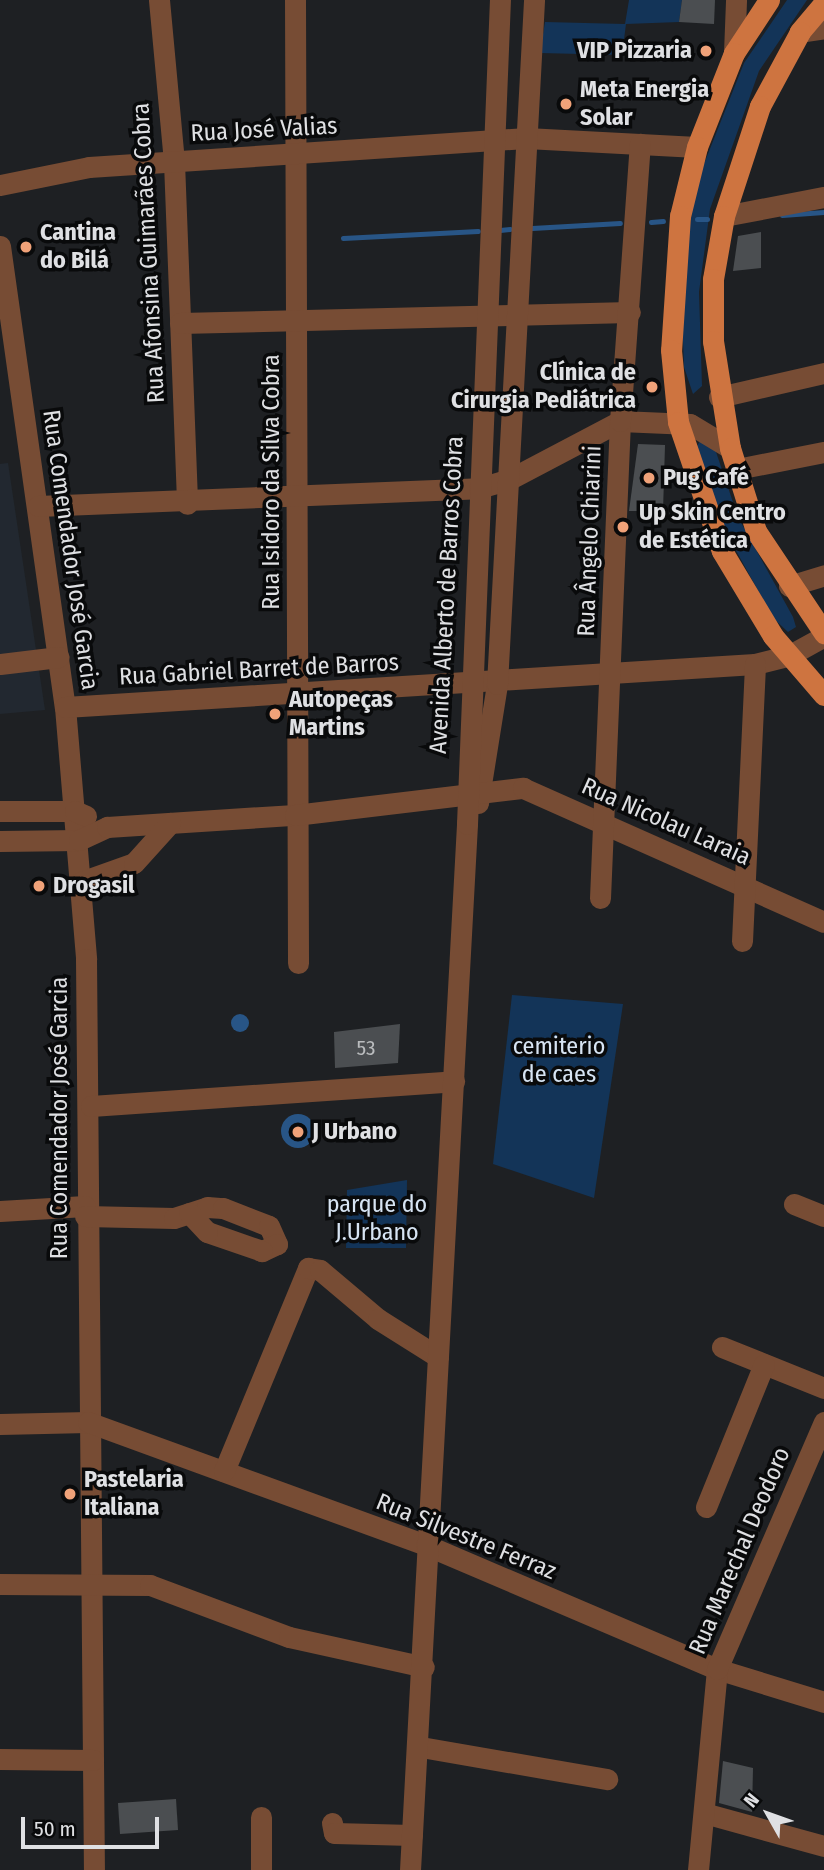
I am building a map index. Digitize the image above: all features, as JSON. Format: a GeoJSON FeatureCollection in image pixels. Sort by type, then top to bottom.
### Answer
{"type":"FeatureCollection","features":[{"type":"Feature","properties":{"kind":"main road"},"geometry":{"type":"LineString","coordinates":[[769,0],[734,53],[697,147],[673,275],[677,422],[722,551],[748,600],[824,695]]}},
{"type":"Feature","properties":{"kind":"main road"},"geometry":{"type":"LineString","coordinates":[[824,2],[800,32],[760,106],[724,216],[713,279],[719,397],[730,448],[757,531],[789,586],[824,635]]}},
{"type":"Feature","properties":{"kind":"street","name":"Rua Afonsina Guimarães Cobra"},"geometry":{"type":"LineString","coordinates":[[159,0],[174,162],[187,504]]}},
{"type":"Feature","properties":{"kind":"street","name":"Rua Isidoro da Silva Cobra"},"geometry":{"type":"LineString","coordinates":[[295,0],[299,498],[295,815],[298,963]]}},
{"type":"Feature","properties":{"kind":"street","name":"Avenida Alberto de Barros Cobra"},"geometry":{"type":"LineString","coordinates":[[474,795],[470,685],[500,0]]}},
{"type":"Feature","properties":{"kind":"street"},"geometry":{"type":"LineString","coordinates":[[410,1870],[421,1747],[426,1545],[467,824],[497,684],[534,0]]}},
{"type":"Feature","properties":{"kind":"street"},"geometry":{"type":"LineString","coordinates":[[734,53],[736,0]]}},
{"type":"Feature","properties":{"kind":"street"},"geometry":{"type":"LineString","coordinates":[[800,32],[824,28]]}},
{"type":"Feature","properties":{"kind":"street"},"geometry":{"type":"LineString","coordinates":[[492,142],[526,138],[697,147]]}},
{"type":"Feature","properties":{"kind":"street","name":"Rua José Valias"},"geometry":{"type":"LineString","coordinates":[[0,185],[89,167],[492,142]]}},
{"type":"Feature","properties":{"kind":"street","name":"Rua Ângelo Chiarini"},"geometry":{"type":"LineString","coordinates":[[600,898],[620,421],[631,312],[640,144]]}},
{"type":"Feature","properties":{"kind":"street"},"geometry":{"type":"LineString","coordinates":[[724,216],[824,197]]}},
{"type":"Feature","properties":{"kind":"street","name":"Rua Comendador José Garcia"},"geometry":{"type":"LineString","coordinates":[[0,246],[59,657],[79,840],[91,1106],[85,1211],[94,1870]]}},
{"type":"Feature","properties":{"kind":"street"},"geometry":{"type":"LineString","coordinates":[[180,323],[517,312],[631,312]]}},
{"type":"Feature","properties":{"kind":"street"},"geometry":{"type":"LineString","coordinates":[[719,397],[824,373]]}},
{"type":"Feature","properties":{"kind":"street"},"geometry":{"type":"LineString","coordinates":[[38,506],[187,504],[479,488],[510,479],[620,421],[677,422],[704,428],[730,448]]}},
{"type":"Feature","properties":{"kind":"street"},"geometry":{"type":"LineString","coordinates":[[737,469],[824,452]]}},
{"type":"Feature","properties":{"kind":"street"},"geometry":{"type":"LineString","coordinates":[[789,586],[824,575]]}},
{"type":"Feature","properties":{"kind":"street","name":"Rua Gabriel Barret de Barros"},"geometry":{"type":"LineString","coordinates":[[65,707],[611,677],[755,664],[790,655],[824,635]]}},
{"type":"Feature","properties":{"kind":"street"},"geometry":{"type":"LineString","coordinates":[[0,664],[59,657]]}},
{"type":"Feature","properties":{"kind":"street"},"geometry":{"type":"LineString","coordinates":[[742,941],[755,664]]}},
{"type":"Feature","properties":{"kind":"street","name":"Rua Nicolau Laraia"},"geometry":{"type":"LineString","coordinates":[[107,827],[295,815],[523,788],[824,922]]}},
{"type":"Feature","properties":{"kind":"street"},"geometry":{"type":"LineString","coordinates":[[0,811],[75,811],[107,827]]}},
{"type":"Feature","properties":{"kind":"street"},"geometry":{"type":"LineString","coordinates":[[81,882],[134,863],[170,823]]}},
{"type":"Feature","properties":{"kind":"street"},"geometry":{"type":"LineString","coordinates":[[0,841],[79,840],[107,827]]}},
{"type":"Feature","properties":{"kind":"street"},"geometry":{"type":"LineString","coordinates":[[91,1106],[454,1081]]}},
{"type":"Feature","properties":{"kind":"street"},"geometry":{"type":"LineString","coordinates":[[794,1204],[824,1216]]}},
{"type":"Feature","properties":{"kind":"street"},"geometry":{"type":"LineString","coordinates":[[0,1211],[189,1213]]}},
{"type":"Feature","properties":{"kind":"street"},"geometry":{"type":"LineString","coordinates":[[223,1471],[304,1272],[320,1270],[378,1319],[438,1357]]}},
{"type":"Feature","properties":{"kind":"street"},"geometry":{"type":"LineString","coordinates":[[722,1347],[824,1388]]}},
{"type":"Feature","properties":{"kind":"street"},"geometry":{"type":"LineString","coordinates":[[706,1507],[764,1364]]}},
{"type":"Feature","properties":{"kind":"street"},"geometry":{"type":"LineString","coordinates":[[0,1424],[88,1422]]}},
{"type":"Feature","properties":{"kind":"street","name":"Rua Silvestre Ferraz"},"geometry":{"type":"LineString","coordinates":[[88,1422],[426,1545],[716,1669],[824,1702]]}},
{"type":"Feature","properties":{"kind":"street","name":"Rua Marechal Deodoro"},"geometry":{"type":"LineString","coordinates":[[698,1870],[716,1669],[824,1422]]}},
{"type":"Feature","properties":{"kind":"street"},"geometry":{"type":"LineString","coordinates":[[0,1584],[150,1585],[289,1637],[424,1667]]}},
{"type":"Feature","properties":{"kind":"street"},"geometry":{"type":"LineString","coordinates":[[421,1747],[607,1779]]}},
{"type":"Feature","properties":{"kind":"street"},"geometry":{"type":"LineString","coordinates":[[0,1759],[93,1760]]}},
{"type":"Feature","properties":{"kind":"street"},"geometry":{"type":"LineString","coordinates":[[704,1813],[824,1846]]}},
{"type":"Feature","properties":{"kind":"street"},"geometry":{"type":"LineString","coordinates":[[261,1816],[261,1870]]}},
{"type":"Feature","properties":{"kind":"street"},"geometry":{"type":"LineString","coordinates":[[332,1823],[334,1833],[412,1835]]}},
{"type":"Feature","properties":{"kind":"shaded area"},"geometry":{"type":"Polygon","coordinates":[[[8,463],[45,710],[0,714],[0,464],[8,463]]]}},
{"type":"Feature","properties":{"kind":"shaded area"},"geometry":{"type":"Polygon","coordinates":[[[240,1014],[246,1017],[249,1023],[246,1029],[240,1032],[234,1029],[231,1023],[234,1017],[240,1014]]]}},
{"type":"Feature","properties":{"kind":"shaded area","name":"J Urbano"},"geometry":{"type":"Polygon","coordinates":[[[298,1114],[310,1119],[315,1131],[310,1143],[298,1148],[286,1143],[281,1131],[286,1119],[298,1114]]]}},
{"type":"Feature","properties":{"kind":"green space"},"geometry":{"type":"Polygon","coordinates":[[[629,0],[682,0],[679,22],[626,24],[622,55],[540,53],[545,22],[625,24],[629,0]]]}},
{"type":"Feature","properties":{"kind":"green space"},"geometry":{"type":"Polygon","coordinates":[[[787,0],[807,0],[759,71],[710,209],[699,292],[702,386],[693,394],[684,367],[681,288],[696,184],[744,63],[787,0]]]}},
{"type":"Feature","properties":{"kind":"green space"},"geometry":{"type":"Polygon","coordinates":[[[700,441],[714,446],[738,517],[793,617],[796,627],[788,632],[773,618],[722,525],[696,448],[700,441]]]}},
{"type":"Feature","properties":{"kind":"green space","name":"cemiterio de caes"},"geometry":{"type":"Polygon","coordinates":[[[512,995],[623,1004],[594,1198],[493,1164],[512,995]]]}},
{"type":"Feature","properties":{"kind":"green space","name":"parque do J.Urbano"},"geometry":{"type":"Polygon","coordinates":[[[407,1180],[406,1248],[346,1248],[347,1190],[407,1180]]]}},
{"type":"Feature","properties":{"kind":"building"},"geometry":{"type":"Polygon","coordinates":[[[682,0],[715,0],[714,24],[679,22],[682,0]]]}},
{"type":"Feature","properties":{"kind":"building"},"geometry":{"type":"Polygon","coordinates":[[[761,232],[761,268],[733,271],[738,236],[761,232]]]}},
{"type":"Feature","properties":{"kind":"building","name":"Pug Café"},"geometry":{"type":"Polygon","coordinates":[[[638,444],[665,445],[663,511],[629,511],[638,444]]]}},
{"type":"Feature","properties":{"kind":"building"},"geometry":{"type":"Polygon","coordinates":[[[400,1024],[398,1063],[335,1068],[334,1032],[400,1024]]]}},
{"type":"Feature","properties":{"kind":"building"},"geometry":{"type":"Polygon","coordinates":[[[723,1761],[753,1768],[752,1812],[719,1803],[723,1761]]]}},
{"type":"Feature","properties":{"kind":"building"},"geometry":{"type":"Polygon","coordinates":[[[176,1799],[178,1830],[120,1834],[118,1803],[176,1799]]]}},
{"type":"Feature","properties":{"kind":"waterway"},"geometry":{"type":"LineString","coordinates":[[782,215],[824,212]]}},
{"type":"Feature","properties":{"kind":"waterway"},"geometry":{"type":"LineString","coordinates":[[697,219],[707,219]]}},
{"type":"Feature","properties":{"kind":"waterway"},"geometry":{"type":"LineString","coordinates":[[651,222],[663,221]]}},
{"type":"Feature","properties":{"kind":"waterway"},"geometry":{"type":"LineString","coordinates":[[532,228],[620,223]]}},
{"type":"Feature","properties":{"kind":"waterway"},"geometry":{"type":"LineString","coordinates":[[500,230],[510,229]]}},
{"type":"Feature","properties":{"kind":"waterway"},"geometry":{"type":"LineString","coordinates":[[343,238],[478,231]]}},
{"type":"Feature","properties":{"kind":"place","name":"VIP Pizzaria"},"geometry":{"type":"Point","coordinates":[706,51]}},
{"type":"Feature","properties":{"kind":"place","name":"Meta Energia Solar"},"geometry":{"type":"Point","coordinates":[566,104]}},
{"type":"Feature","properties":{"kind":"place","name":"Cantina do Bilá"},"geometry":{"type":"Point","coordinates":[26,247]}},
{"type":"Feature","properties":{"kind":"place","name":"Clínica de Cirurgia Pediátrica"},"geometry":{"type":"Point","coordinates":[652,387]}},
{"type":"Feature","properties":{"kind":"place","name":"Pug Café"},"geometry":{"type":"Point","coordinates":[649,478]}},
{"type":"Feature","properties":{"kind":"place","name":"Up Skin Centro de Estética"},"geometry":{"type":"Point","coordinates":[623,527]}},
{"type":"Feature","properties":{"kind":"place","name":"Autopeças Martins"},"geometry":{"type":"Point","coordinates":[275,714]}},
{"type":"Feature","properties":{"kind":"place","name":"Drogasil"},"geometry":{"type":"Point","coordinates":[39,886]}},
{"type":"Feature","properties":{"kind":"place","name":"J Urbano"},"geometry":{"type":"Point","coordinates":[298,1132]}},
{"type":"Feature","properties":{"kind":"place","name":"Pastelaria Italiana"},"geometry":{"type":"Point","coordinates":[70,1494]}}]}
